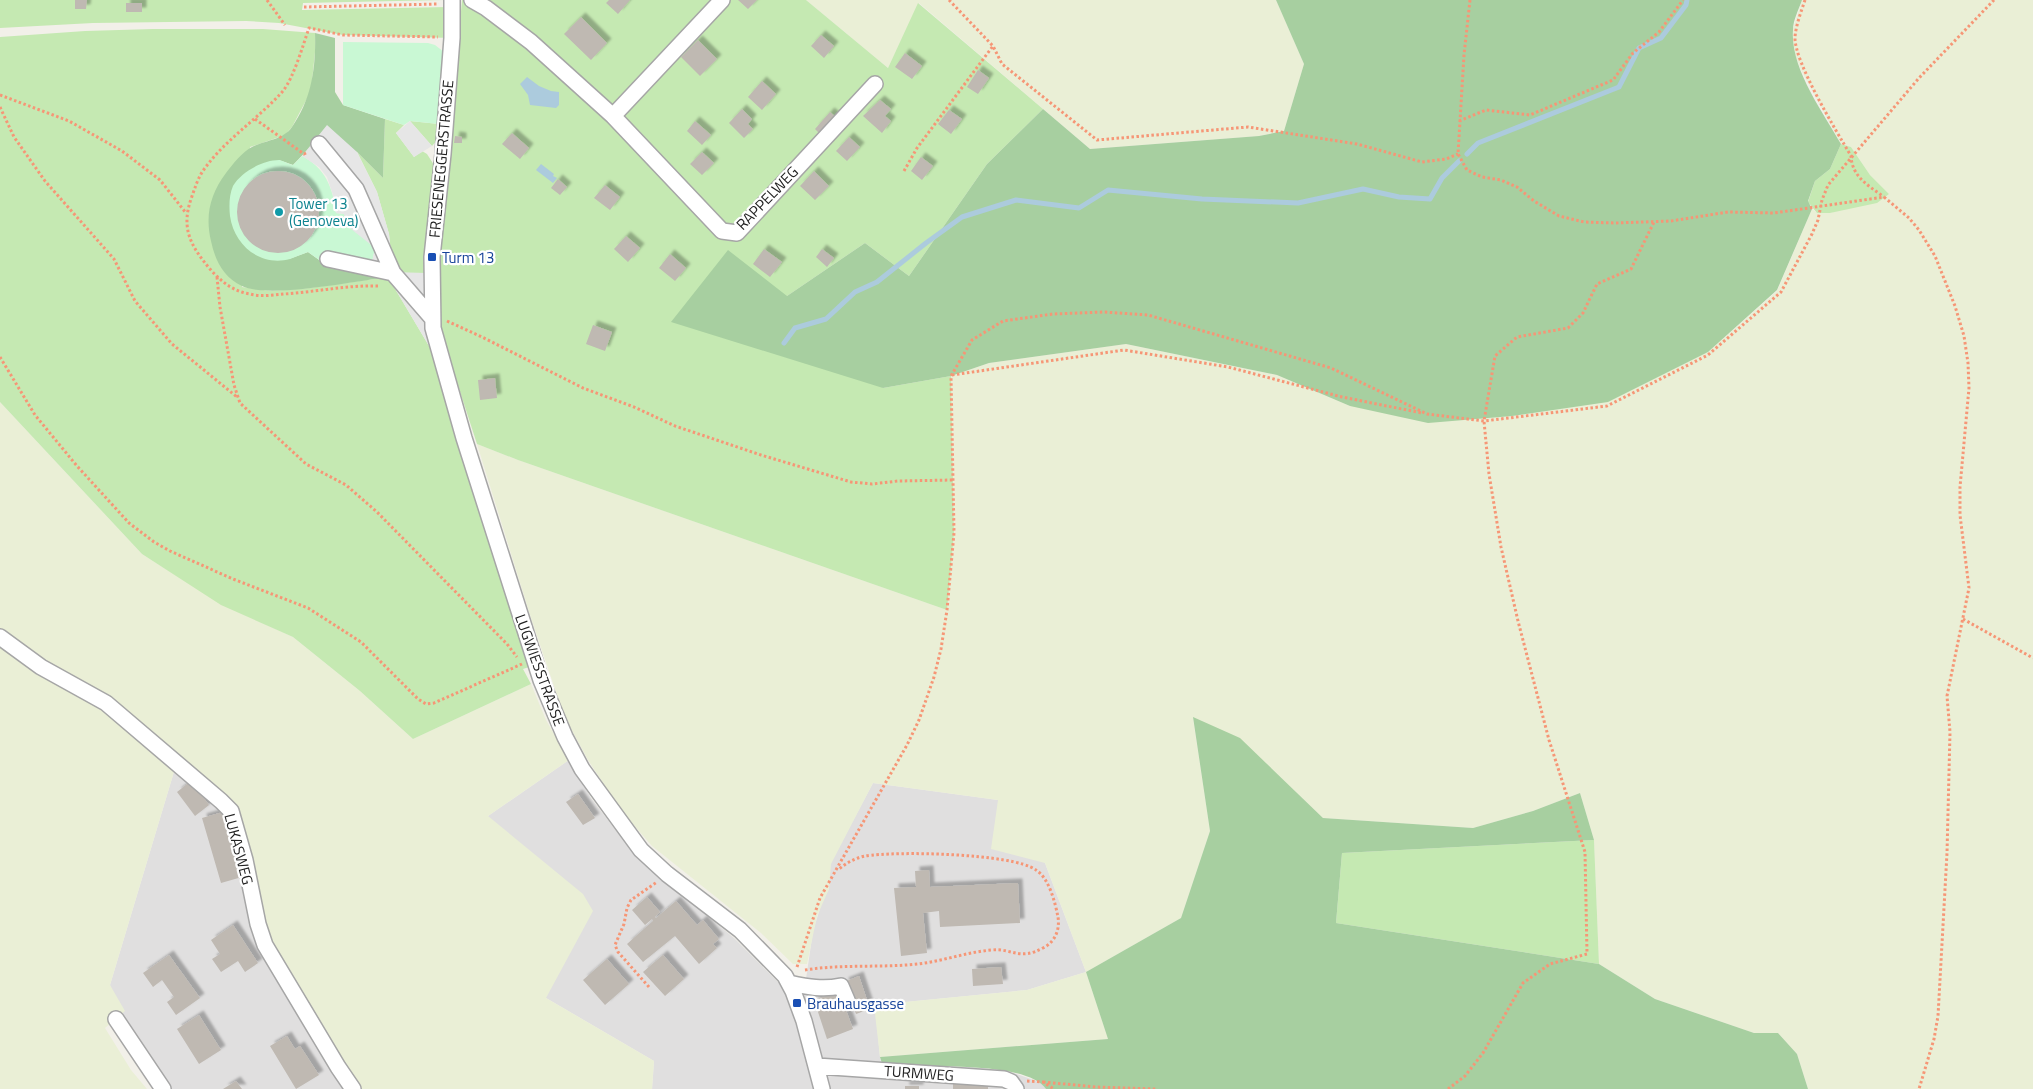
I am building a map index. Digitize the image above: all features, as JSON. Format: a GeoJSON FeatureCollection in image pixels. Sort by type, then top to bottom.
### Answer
{"type":"FeatureCollection","features":[{"type":"Feature","properties":{"kind":"street","name":"RAPPELWEG"},"geometry":{"type":"LineString","coordinates":[[472,0],[486,8],[531,42],[613,116],[722,231],[736,233],[875,84]]}},
{"type":"Feature","properties":{"kind":"street"},"geometry":{"type":"LineString","coordinates":[[613,116],[722,0]]}},
{"type":"Feature","properties":{"kind":"street","name":"FRIESENEGGERSTRASSE"},"geometry":{"type":"LineString","coordinates":[[432,318],[432,257],[443,154],[452,38],[452,2]]}},
{"type":"Feature","properties":{"kind":"street"},"geometry":{"type":"LineString","coordinates":[[319,144],[356,189],[393,273],[432,318]]}},
{"type":"Feature","properties":{"kind":"street"},"geometry":{"type":"LineString","coordinates":[[328,259],[393,273]]}},
{"type":"Feature","properties":{"kind":"street","name":"LUGWIESSTRASSE"},"geometry":{"type":"LineString","coordinates":[[432,318],[435,338],[464,438],[550,705],[582,769],[641,850],[667,874],[740,930],[790,983],[804,1021],[822,1089]]}},
{"type":"Feature","properties":{"kind":"street","name":"LUKASWEG"},"geometry":{"type":"LineString","coordinates":[[0,637],[41,666],[106,703],[221,800],[231,811],[245,860],[258,924],[265,945],[353,1089]]}},
{"type":"Feature","properties":{"kind":"street"},"geometry":{"type":"LineString","coordinates":[[790,983],[815,988],[842,986],[847,1000]]}},
{"type":"Feature","properties":{"kind":"street"},"geometry":{"type":"LineString","coordinates":[[116,1019],[163,1089]]}},
{"type":"Feature","properties":{"kind":"street","name":"TURMWEG"},"geometry":{"type":"LineString","coordinates":[[816,1066],[1004,1079],[1011,1082],[1016,1089]]}},
{"type":"Feature","properties":{"kind":"path"},"geometry":{"type":"LineString","coordinates":[[267,0],[285,25]]}},
{"type":"Feature","properties":{"kind":"path"},"geometry":{"type":"LineString","coordinates":[[949,0],[993,46],[1002,64],[1097,140],[1248,127],[1357,144],[1422,162],[1446,159],[1458,154]]}},
{"type":"Feature","properties":{"kind":"path"},"geometry":{"type":"LineString","coordinates":[[1475,0],[1470,1],[1464,55],[1458,154],[1467,170],[1482,177],[1501,180],[1517,187],[1534,201],[1559,216],[1592,222],[1654,222],[1728,212],[1774,213],[1884,197]]}},
{"type":"Feature","properties":{"kind":"path"},"geometry":{"type":"LineString","coordinates":[[1459,121],[1486,110],[1530,115],[1613,80],[1633,53],[1659,32],[1683,0]]}},
{"type":"Feature","properties":{"kind":"path"},"geometry":{"type":"LineString","coordinates":[[1805,0],[1795,39],[1802,66],[1851,156],[1851,163],[1858,177],[1909,218],[1935,256],[1945,278],[1964,336],[1968,364],[1969,388],[1960,487],[1960,515],[1969,588],[1947,696],[1950,732],[1947,853],[1939,999],[1934,1039],[1919,1089]]}},
{"type":"Feature","properties":{"kind":"path"},"geometry":{"type":"LineString","coordinates":[[951,376],[1124,350],[1228,367],[1342,397],[1427,414],[1484,421],[1607,406],[1708,355],[1781,292],[1818,220],[1825,189],[1919,78],[1994,0]]}},
{"type":"Feature","properties":{"kind":"path"},"geometry":{"type":"LineString","coordinates":[[304,7],[452,2]]}},
{"type":"Feature","properties":{"kind":"path"},"geometry":{"type":"LineString","coordinates":[[380,286],[258,295],[240,292],[217,276],[194,245],[188,229],[186,213],[196,183],[214,156],[255,119],[284,89],[309,28],[343,34],[452,38]]}},
{"type":"Feature","properties":{"kind":"path"},"geometry":{"type":"LineString","coordinates":[[904,171],[917,148],[993,46]]}},
{"type":"Feature","properties":{"kind":"path"},"geometry":{"type":"LineString","coordinates":[[0,95],[69,121],[122,151],[160,180],[186,213]]}},
{"type":"Feature","properties":{"kind":"path"},"geometry":{"type":"LineString","coordinates":[[0,107],[14,137],[45,181],[114,259],[135,301],[172,344],[237,397],[244,408],[306,464],[346,486],[377,512],[507,644],[520,664],[434,703],[426,704],[418,699],[361,642],[308,608],[233,579],[170,551],[154,542],[130,523],[77,466],[35,415],[0,357]]}},
{"type":"Feature","properties":{"kind":"path"},"geometry":{"type":"LineString","coordinates":[[255,119],[304,154],[319,144]]}},
{"type":"Feature","properties":{"kind":"path"},"geometry":{"type":"LineString","coordinates":[[1448,1089],[1465,1076],[1483,1053],[1523,983],[1550,964],[1587,954],[1585,852],[1549,740],[1518,621],[1498,528],[1489,474],[1484,421],[1495,356],[1517,337],[1568,328],[1583,313],[1597,284],[1630,268],[1654,222]]}},
{"type":"Feature","properties":{"kind":"path"},"geometry":{"type":"LineString","coordinates":[[217,276],[220,307],[237,397]]}},
{"type":"Feature","properties":{"kind":"path"},"geometry":{"type":"LineString","coordinates":[[836,872],[850,862],[860,858],[889,854],[950,855],[1022,863],[1038,871],[1043,877],[1056,908],[1059,923],[1058,930],[1048,946],[1026,954],[990,950],[918,964],[831,966],[795,971],[816,907],[908,745],[931,686],[941,649],[952,569],[954,480],[951,376],[972,340],[1003,321],[1053,314],[1104,312],[1148,315],[1331,368],[1427,414]]}},
{"type":"Feature","properties":{"kind":"path"},"geometry":{"type":"LineString","coordinates":[[432,318],[466,329],[583,388],[704,436],[851,482],[872,484],[898,481],[954,480]]}},
{"type":"Feature","properties":{"kind":"path"},"geometry":{"type":"LineString","coordinates":[[1963,619],[2033,658]]}},
{"type":"Feature","properties":{"kind":"path"},"geometry":{"type":"LineString","coordinates":[[648,987],[618,952],[615,941],[624,924],[627,908],[631,900],[667,874]]}},
{"type":"Feature","properties":{"kind":"path"},"geometry":{"type":"LineString","coordinates":[[1043,1082],[1096,1087],[1156,1089]]}},
{"type":"Feature","properties":{"kind":"shaded area"},"geometry":{"type":"Polygon","coordinates":[[[410,121],[432,146],[414,157],[396,133],[410,121]]]}},
{"type":"Feature","properties":{"kind":"shaded area"},"geometry":{"type":"Polygon","coordinates":[[[327,125],[357,152],[377,192],[389,234],[393,272],[426,273],[432,351],[388,277],[371,267],[375,248],[346,225],[344,214],[336,213],[334,198],[327,177],[319,167],[302,156],[327,125]]]}},
{"type":"Feature","properties":{"kind":"shaded area"},"geometry":{"type":"Polygon","coordinates":[[[569,760],[591,798],[637,858],[734,938],[781,985],[806,979],[813,931],[823,899],[829,889],[830,864],[873,783],[998,800],[1045,863],[1086,972],[1027,990],[875,1005],[880,1057],[882,1067],[970,1067],[1005,1070],[1042,1083],[1046,1089],[652,1089],[654,1061],[546,998],[488,816],[569,760]]]}},
{"type":"Feature","properties":{"kind":"shaded area"},"geometry":{"type":"Polygon","coordinates":[[[176,765],[228,811],[346,1089],[168,1089],[120,1017],[110,985],[176,765]]]}},
{"type":"Feature","properties":{"kind":"green space"},"geometry":{"type":"Polygon","coordinates":[[[0,0],[444,0],[303,3],[302,10],[448,7],[452,38],[343,35],[279,23],[246,21],[93,23],[0,28],[0,0]]]}},
{"type":"Feature","properties":{"kind":"green space"},"geometry":{"type":"Polygon","coordinates":[[[462,0],[806,0],[888,68],[918,3],[1043,109],[987,164],[909,276],[865,243],[787,296],[883,388],[951,376],[954,533],[947,610],[477,444],[442,336],[438,311],[439,265],[462,0]]]}},
{"type":"Feature","properties":{"kind":"green space"},"geometry":{"type":"Polygon","coordinates":[[[806,0],[1276,0],[1304,64],[1284,131],[1259,136],[1090,149],[919,3],[888,68],[806,0]]]}},
{"type":"Feature","properties":{"kind":"green space"},"geometry":{"type":"Polygon","coordinates":[[[1276,0],[1802,0],[1793,26],[1793,44],[1797,59],[1809,89],[1841,144],[1830,169],[1815,181],[1808,201],[1812,209],[1777,290],[1708,352],[1608,402],[1512,416],[1428,423],[1350,406],[1277,375],[1126,344],[989,363],[951,376],[883,388],[671,322],[728,250],[787,296],[865,243],[909,276],[987,164],[1043,109],[1090,149],[1259,136],[1284,131],[1304,64],[1276,0]]]}},
{"type":"Feature","properties":{"kind":"green space"},"geometry":{"type":"Polygon","coordinates":[[[1802,0],[2033,0],[2033,1089],[1808,1089],[1797,1054],[1778,1033],[1754,1033],[1655,999],[1599,964],[1594,840],[1580,793],[1533,811],[1473,828],[1323,818],[1240,739],[1193,718],[1210,831],[1181,918],[1086,972],[1045,863],[991,849],[998,800],[873,783],[831,864],[829,889],[817,916],[807,964],[793,964],[761,933],[652,846],[625,815],[605,786],[569,725],[531,618],[477,444],[947,610],[954,533],[951,376],[989,363],[1126,344],[1277,375],[1350,406],[1708,352],[1777,291],[1812,209],[1817,213],[1830,213],[1889,194],[1870,175],[1851,147],[1841,144],[1801,70],[1793,49],[1793,29],[1802,0]]]}},
{"type":"Feature","properties":{"kind":"green space"},"geometry":{"type":"Polygon","coordinates":[[[263,29],[315,33],[311,91],[292,127],[285,135],[250,147],[242,287],[271,291],[309,288],[388,277],[432,351],[532,666],[523,669],[531,684],[413,739],[360,691],[293,637],[221,605],[142,554],[0,402],[0,37],[85,31],[263,29]]]}},
{"type":"Feature","properties":{"kind":"green space"},"geometry":{"type":"Polygon","coordinates":[[[315,33],[335,38],[335,92],[343,105],[385,119],[383,178],[357,152],[316,141],[293,165],[279,160],[289,259],[308,252],[322,262],[388,277],[313,288],[271,291],[254,290],[235,282],[221,267],[209,232],[210,206],[216,189],[231,166],[241,155],[252,147],[284,135],[299,116],[311,82],[315,58],[315,33]]]}},
{"type":"Feature","properties":{"kind":"green space"},"geometry":{"type":"Polygon","coordinates":[[[343,42],[428,43],[435,45],[444,52],[439,124],[410,121],[404,125],[343,105],[343,42]]]}},
{"type":"Feature","properties":{"kind":"green space"},"geometry":{"type":"Polygon","coordinates":[[[385,119],[404,125],[396,133],[414,157],[422,151],[427,154],[434,165],[426,273],[393,273],[389,234],[377,192],[357,152],[383,178],[385,119]]]}},
{"type":"Feature","properties":{"kind":"green space"},"geometry":{"type":"Polygon","coordinates":[[[410,121],[439,124],[438,139],[432,146],[410,121]]]}},
{"type":"Feature","properties":{"kind":"green space"},"geometry":{"type":"Polygon","coordinates":[[[1841,144],[1851,147],[1870,175],[1889,194],[1877,203],[1830,213],[1817,213],[1808,202],[1815,181],[1830,169],[1841,144]]]}},
{"type":"Feature","properties":{"kind":"green space"},"geometry":{"type":"Polygon","coordinates":[[[302,156],[317,166],[322,172],[333,195],[336,213],[344,214],[375,248],[371,267],[322,262],[308,252],[290,259],[269,260],[259,257],[250,251],[237,236],[232,227],[229,205],[233,186],[241,176],[266,162],[279,160],[293,165],[302,156]]]}},
{"type":"Feature","properties":{"kind":"green space"},"geometry":{"type":"Polygon","coordinates":[[[0,402],[142,554],[221,604],[293,637],[360,691],[413,739],[531,684],[546,720],[569,760],[488,816],[583,894],[593,911],[546,998],[654,1061],[652,1089],[360,1089],[277,955],[260,910],[235,804],[181,757],[176,765],[110,985],[125,1011],[105,1028],[131,1070],[147,1089],[0,1089],[0,402]]]}},
{"type":"Feature","properties":{"kind":"green space"},"geometry":{"type":"Polygon","coordinates":[[[1193,717],[1240,738],[1323,818],[1473,828],[1533,811],[1580,793],[1594,840],[1342,853],[1336,923],[1599,964],[1655,999],[1754,1033],[1778,1033],[1797,1054],[1808,1089],[1046,1089],[1035,1080],[1017,1073],[995,1069],[944,1066],[883,1067],[880,1057],[1108,1039],[1086,972],[1181,918],[1210,831],[1193,717]]]}},
{"type":"Feature","properties":{"kind":"green space"},"geometry":{"type":"Polygon","coordinates":[[[1594,840],[1599,964],[1336,923],[1342,853],[1594,840]]]}},
{"type":"Feature","properties":{"kind":"green space"},"geometry":{"type":"Polygon","coordinates":[[[1086,972],[1108,1039],[880,1057],[874,1005],[1027,990],[1086,972]]]}},
{"type":"Feature","properties":{"kind":"water"},"geometry":{"type":"Polygon","coordinates":[[[527,77],[539,86],[559,92],[559,105],[556,108],[530,105],[528,95],[520,84],[527,77]]]}},
{"type":"Feature","properties":{"kind":"water"},"geometry":{"type":"Polygon","coordinates":[[[541,164],[557,178],[553,183],[536,170],[541,164]]]}},
{"type":"Feature","properties":{"kind":"building"},"geometry":{"type":"Polygon","coordinates":[[[75,0],[87,0],[86,9],[75,9],[75,0]]]}},
{"type":"Feature","properties":{"kind":"building"},"geometry":{"type":"Polygon","coordinates":[[[609,0],[630,0],[618,14],[606,3],[609,0]]]}},
{"type":"Feature","properties":{"kind":"building"},"geometry":{"type":"Polygon","coordinates":[[[738,0],[757,0],[748,9],[738,0]]]}},
{"type":"Feature","properties":{"kind":"building"},"geometry":{"type":"Polygon","coordinates":[[[126,3],[142,3],[142,12],[126,12],[126,3]]]}},
{"type":"Feature","properties":{"kind":"building"},"geometry":{"type":"Polygon","coordinates":[[[581,17],[607,43],[591,60],[564,34],[581,17]]]}},
{"type":"Feature","properties":{"kind":"building"},"geometry":{"type":"Polygon","coordinates":[[[821,35],[834,46],[824,58],[811,46],[821,35]]]}},
{"type":"Feature","properties":{"kind":"building"},"geometry":{"type":"Polygon","coordinates":[[[698,40],[717,59],[700,76],[681,57],[698,40]]]}},
{"type":"Feature","properties":{"kind":"building"},"geometry":{"type":"Polygon","coordinates":[[[905,53],[922,66],[912,79],[895,67],[905,53]]]}},
{"type":"Feature","properties":{"kind":"building"},"geometry":{"type":"Polygon","coordinates":[[[978,70],[989,78],[978,94],[967,87],[978,70]]]}},
{"type":"Feature","properties":{"kind":"building"},"geometry":{"type":"Polygon","coordinates":[[[762,81],[776,94],[762,110],[748,97],[762,81]]]}},
{"type":"Feature","properties":{"kind":"building"},"geometry":{"type":"Polygon","coordinates":[[[880,100],[891,109],[885,116],[891,121],[882,133],[863,116],[880,100]]]}},
{"type":"Feature","properties":{"kind":"building"},"geometry":{"type":"Polygon","coordinates":[[[742,109],[752,119],[748,124],[753,129],[744,138],[729,123],[742,109]]]}},
{"type":"Feature","properties":{"kind":"building"},"geometry":{"type":"Polygon","coordinates":[[[949,110],[962,119],[951,134],[938,124],[949,110]]]}},
{"type":"Feature","properties":{"kind":"building"},"geometry":{"type":"Polygon","coordinates":[[[830,112],[838,119],[822,136],[815,129],[830,112]]]}},
{"type":"Feature","properties":{"kind":"building"},"geometry":{"type":"Polygon","coordinates":[[[695,121],[711,135],[702,145],[687,131],[695,121]]]}},
{"type":"Feature","properties":{"kind":"building"},"geometry":{"type":"Polygon","coordinates":[[[512,133],[529,148],[520,159],[502,144],[512,133]]]}},
{"type":"Feature","properties":{"kind":"building"},"geometry":{"type":"Polygon","coordinates":[[[455,136],[462,137],[462,143],[454,143],[455,136]]]}},
{"type":"Feature","properties":{"kind":"building"},"geometry":{"type":"Polygon","coordinates":[[[849,137],[860,147],[847,161],[836,151],[849,137]]]}},
{"type":"Feature","properties":{"kind":"building"},"geometry":{"type":"Polygon","coordinates":[[[702,152],[714,163],[702,175],[690,164],[702,152]]]}},
{"type":"Feature","properties":{"kind":"building"},"geometry":{"type":"Polygon","coordinates":[[[921,157],[933,166],[922,180],[911,171],[921,157]]]}},
{"type":"Feature","properties":{"kind":"building","name":"Tower 13 (Genoveva)"},"geometry":{"type":"Polygon","coordinates":[[[270,171],[286,171],[301,178],[312,189],[319,204],[316,228],[307,241],[286,253],[270,253],[255,246],[244,235],[237,220],[237,204],[244,189],[255,178],[270,171]]]}},
{"type":"Feature","properties":{"kind":"building"},"geometry":{"type":"Polygon","coordinates":[[[814,171],[829,186],[815,200],[800,186],[814,171]]]}},
{"type":"Feature","properties":{"kind":"building"},"geometry":{"type":"Polygon","coordinates":[[[558,179],[567,187],[560,195],[551,188],[558,179]]]}},
{"type":"Feature","properties":{"kind":"building"},"geometry":{"type":"Polygon","coordinates":[[[605,185],[620,197],[610,210],[594,198],[605,185]]]}},
{"type":"Feature","properties":{"kind":"building"},"geometry":{"type":"Polygon","coordinates":[[[626,236],[640,248],[628,262],[614,249],[626,236]]]}},
{"type":"Feature","properties":{"kind":"building"},"geometry":{"type":"Polygon","coordinates":[[[764,249],[782,262],[770,277],[753,264],[764,249]]]}},
{"type":"Feature","properties":{"kind":"building"},"geometry":{"type":"Polygon","coordinates":[[[822,249],[834,258],[827,267],[816,257],[822,249]]]}},
{"type":"Feature","properties":{"kind":"building"},"geometry":{"type":"Polygon","coordinates":[[[670,254],[686,268],[675,281],[659,268],[670,254]]]}},
{"type":"Feature","properties":{"kind":"building"},"geometry":{"type":"Polygon","coordinates":[[[593,325],[612,332],[605,351],[586,344],[593,325]]]}},
{"type":"Feature","properties":{"kind":"building"},"geometry":{"type":"Polygon","coordinates":[[[495,378],[497,398],[480,400],[478,380],[495,378]]]}},
{"type":"Feature","properties":{"kind":"building"},"geometry":{"type":"Polygon","coordinates":[[[191,781],[209,805],[195,816],[177,792],[191,781]]]}},
{"type":"Feature","properties":{"kind":"building"},"geometry":{"type":"Polygon","coordinates":[[[578,794],[595,818],[583,825],[566,802],[578,794]]]}},
{"type":"Feature","properties":{"kind":"building"},"geometry":{"type":"Polygon","coordinates":[[[223,812],[242,877],[221,883],[202,818],[223,812]]]}},
{"type":"Feature","properties":{"kind":"building"},"geometry":{"type":"Polygon","coordinates":[[[929,870],[930,887],[1018,883],[1020,923],[940,927],[939,911],[923,913],[927,953],[901,956],[894,888],[916,887],[915,871],[929,870]]]}},
{"type":"Feature","properties":{"kind":"building"},"geometry":{"type":"Polygon","coordinates":[[[647,897],[660,912],[656,918],[676,901],[697,925],[703,920],[719,939],[713,944],[717,948],[699,964],[675,936],[643,962],[627,944],[653,921],[652,919],[645,925],[632,910],[647,897]]]}},
{"type":"Feature","properties":{"kind":"building"},"geometry":{"type":"Polygon","coordinates":[[[233,925],[258,963],[245,972],[238,961],[221,972],[212,959],[220,954],[211,940],[233,925]]]}},
{"type":"Feature","properties":{"kind":"building"},"geometry":{"type":"Polygon","coordinates":[[[169,955],[200,998],[176,1015],[167,1002],[174,997],[162,980],[153,987],[143,973],[169,955]]]}},
{"type":"Feature","properties":{"kind":"building"},"geometry":{"type":"Polygon","coordinates":[[[663,955],[684,979],[665,996],[643,972],[663,955]]]}},
{"type":"Feature","properties":{"kind":"building"},"geometry":{"type":"Polygon","coordinates":[[[607,959],[629,984],[605,1005],[583,980],[607,959]]]}},
{"type":"Feature","properties":{"kind":"building"},"geometry":{"type":"Polygon","coordinates":[[[1001,967],[1003,984],[973,986],[972,969],[1001,967]]]}},
{"type":"Feature","properties":{"kind":"building"},"geometry":{"type":"Polygon","coordinates":[[[859,976],[870,1009],[856,1014],[844,982],[859,976]]]}},
{"type":"Feature","properties":{"kind":"building"},"geometry":{"type":"Polygon","coordinates":[[[839,991],[853,1029],[827,1039],[814,1000],[839,991]]]}},
{"type":"Feature","properties":{"kind":"building"},"geometry":{"type":"Polygon","coordinates":[[[199,1015],[221,1050],[199,1064],[177,1029],[199,1015]]]}},
{"type":"Feature","properties":{"kind":"building"},"geometry":{"type":"Polygon","coordinates":[[[287,1036],[295,1049],[300,1046],[319,1075],[296,1089],[270,1046],[287,1036]]]}},
{"type":"Feature","properties":{"kind":"building"},"geometry":{"type":"Polygon","coordinates":[[[236,1081],[242,1089],[223,1089],[236,1081]]]}},
{"type":"Feature","properties":{"kind":"building"},"geometry":{"type":"Polygon","coordinates":[[[953,1083],[988,1084],[988,1089],[953,1089],[953,1083]]]}},
{"type":"Feature","properties":{"kind":"building"},"geometry":{"type":"Polygon","coordinates":[[[905,1086],[919,1086],[919,1089],[905,1089],[905,1086]]]}},
{"type":"Feature","properties":{"kind":"waterway"},"geometry":{"type":"LineString","coordinates":[[1467,154],[1478,143],[1619,87],[1639,48],[1661,38],[1686,5],[1687,0]]}},
{"type":"Feature","properties":{"kind":"waterway"},"geometry":{"type":"LineString","coordinates":[[784,343],[795,328],[826,319],[855,292],[877,282],[962,217],[1016,200],[1079,208],[1108,190],[1202,199],[1298,203],[1363,189],[1399,197],[1430,199],[1442,178],[1459,161]]}},
{"type":"Feature","properties":{"kind":"place","name":"Tower 13 (Genoveva)"},"geometry":{"type":"Point","coordinates":[279,212]}},
{"type":"Feature","properties":{"kind":"place","name":"Turm 13"},"geometry":{"type":"Point","coordinates":[432,257]}},
{"type":"Feature","properties":{"kind":"place","name":"Brauhausgasse"},"geometry":{"type":"Point","coordinates":[797,1003]}}]}
